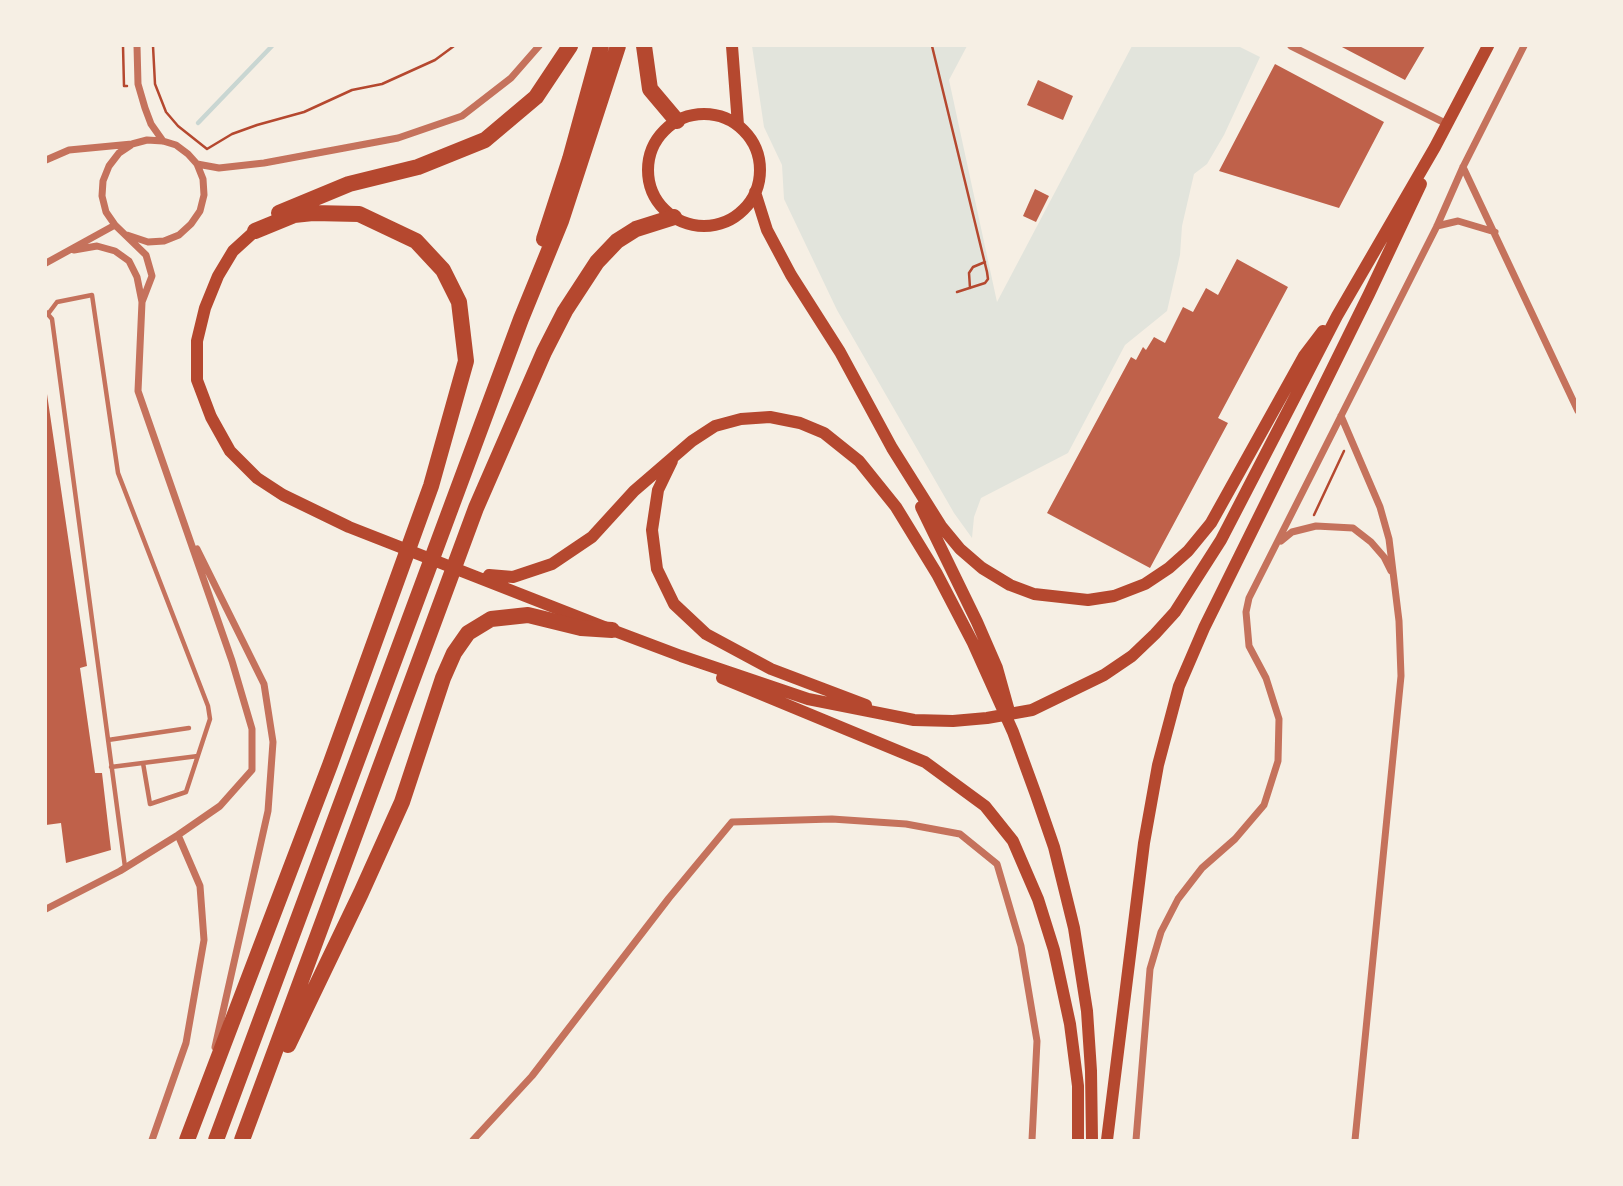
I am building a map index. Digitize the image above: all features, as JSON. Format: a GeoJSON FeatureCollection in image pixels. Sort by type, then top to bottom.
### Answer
{"type":"FeatureCollection","features":[{"type":"Feature","properties":{"kind":"highway"},"geometry":{"type":"LineString","coordinates":[[255,231],[282,209],[349,184],[418,167],[485,140],[536,96],[569,46]]}},
{"type":"Feature","properties":{"kind":"highway"},"geometry":{"type":"LineString","coordinates":[[521,319],[601,46]]}},
{"type":"Feature","properties":{"kind":"highway"},"geometry":{"type":"LineString","coordinates":[[216,1140],[521,319],[561,221],[618,46]]}},
{"type":"Feature","properties":{"kind":"highway"},"geometry":{"type":"LineString","coordinates":[[644,46],[650,89],[677,121]]}},
{"type":"Feature","properties":{"kind":"highway"},"geometry":{"type":"LineString","coordinates":[[187,1140],[321,789],[431,486],[466,360],[459,302],[443,270],[416,241],[359,214],[294,215],[255,231]]}},
{"type":"Feature","properties":{"kind":"highway"},"geometry":{"type":"LineString","coordinates":[[245,1133],[477,508],[544,352],[565,311],[597,262],[617,241],[636,229],[674,217]]}},
{"type":"Feature","properties":{"kind":"highway"},"geometry":{"type":"LineString","coordinates":[[245,1133],[402,802],[443,678],[454,653],[468,633],[491,619],[528,615],[581,628],[612,629]]}},
{"type":"Feature","properties":{"kind":"main road"},"geometry":{"type":"LineString","coordinates":[[732,46],[738,125]]}},
{"type":"Feature","properties":{"kind":"main road"},"geometry":{"type":"LineString","coordinates":[[255,231],[233,251],[209,298],[197,341],[197,380],[211,417],[230,451],[257,478],[316,513],[349,527],[681,656],[808,699],[914,720],[987,718],[1032,710],[1104,675],[1132,656],[1175,612],[1221,540],[1337,316],[1435,147],[1488,46]]}},
{"type":"Feature","properties":{"kind":"main road"},"geometry":{"type":"LineString","coordinates":[[708,114],[726,118],[738,125],[751,139],[758,156],[760,174],[755,192],[741,212],[716,225],[693,225],[674,217],[655,198],[650,186],[650,153],[659,136],[677,121],[692,115],[708,114]]}},
{"type":"Feature","properties":{"kind":"main road"},"geometry":{"type":"LineString","coordinates":[[1107,1140],[1144,843],[1158,765],[1179,686],[1204,628],[1414,202],[1435,147]]}},
{"type":"Feature","properties":{"kind":"main road"},"geometry":{"type":"LineString","coordinates":[[755,192],[767,230],[840,352],[892,448],[978,622],[998,668],[1013,732]]}},
{"type":"Feature","properties":{"kind":"main road"},"geometry":{"type":"LineString","coordinates":[[892,448],[941,526],[982,568],[1010,585],[1034,594],[1088,600],[1114,596],[1145,584],[1169,568],[1188,551],[1211,523],[1304,356],[1337,316]]}},
{"type":"Feature","properties":{"kind":"main road"},"geometry":{"type":"LineString","coordinates":[[474,574],[513,577],[552,564],[592,537],[634,491],[674,456],[715,426],[741,419],[769,417],[800,423],[824,433],[859,461],[913,531],[973,643],[1013,732],[1054,847],[1074,928],[1087,1011],[1092,1140]]}},
{"type":"Feature","properties":{"kind":"main road"},"geometry":{"type":"LineString","coordinates":[[674,456],[659,490],[653,530],[657,569],[674,604],[706,634],[771,669],[885,715]]}},
{"type":"Feature","properties":{"kind":"main road"},"geometry":{"type":"LineString","coordinates":[[681,656],[751,691],[925,762],[985,806],[1013,842],[1038,900],[1054,950],[1070,1024],[1078,1086],[1079,1140]]}},
{"type":"Feature","properties":{"kind":"street"},"geometry":{"type":"LineString","coordinates":[[137,46],[138,84],[151,124],[163,141]]}},
{"type":"Feature","properties":{"kind":"street"},"geometry":{"type":"LineString","coordinates":[[197,164],[219,168],[264,163],[398,138],[462,116],[511,78],[539,46]]}},
{"type":"Feature","properties":{"kind":"street"},"geometry":{"type":"LineString","coordinates":[[1292,46],[1447,124]]}},
{"type":"Feature","properties":{"kind":"street"},"geometry":{"type":"LineString","coordinates":[[1136,1140],[1150,969],[1161,932],[1178,898],[1202,868],[1235,839],[1264,805],[1278,761],[1279,719],[1266,678],[1248,646],[1246,612],[1249,598],[1437,226],[1463,167],[1524,46]]}},
{"type":"Feature","properties":{"kind":"street"},"geometry":{"type":"LineString","coordinates":[[46,160],[69,149],[132,144],[147,140],[177,145],[188,153],[197,164],[203,179],[204,195],[200,211],[191,224],[179,234],[164,240],[148,242],[127,235]]}},
{"type":"Feature","properties":{"kind":"street"},"geometry":{"type":"LineString","coordinates":[[132,144],[119,153],[108,166],[102,197],[106,212],[115,225],[146,256],[152,275],[142,302]]}},
{"type":"Feature","properties":{"kind":"street"},"geometry":{"type":"LineString","coordinates":[[1463,167],[1577,411]]}},
{"type":"Feature","properties":{"kind":"street"},"geometry":{"type":"LineString","coordinates":[[1437,226],[1458,221],[1495,232]]}},
{"type":"Feature","properties":{"kind":"street"},"geometry":{"type":"LineString","coordinates":[[46,263],[74,250],[93,235],[115,225]]}},
{"type":"Feature","properties":{"kind":"street"},"geometry":{"type":"LineString","coordinates":[[46,909],[125,868],[178,835],[220,806],[252,770],[252,729],[232,661],[138,391],[142,302],[137,277],[129,261],[115,251],[97,246],[74,250]]}},
{"type":"Feature","properties":{"kind":"street"},"geometry":{"type":"LineString","coordinates":[[1341,416],[1380,507],[1389,539],[1399,621],[1401,676],[1355,1140]]}},
{"type":"Feature","properties":{"kind":"street"},"geometry":{"type":"LineString","coordinates":[[183,520],[264,684],[273,742],[268,811],[206,1089]]}},
{"type":"Feature","properties":{"kind":"street"},"geometry":{"type":"LineString","coordinates":[[1276,545],[1292,532],[1307,528],[1353,527],[1384,557],[1394,578]]}},
{"type":"Feature","properties":{"kind":"street"},"geometry":{"type":"LineString","coordinates":[[473,1140],[532,1076],[669,898],[732,822],[832,819],[905,824],[960,834],[997,864],[1021,946],[1038,1041],[1032,1140]]}},
{"type":"Feature","properties":{"kind":"street"},"geometry":{"type":"LineString","coordinates":[[152,1140],[186,1043],[204,940],[200,886],[178,835]]}},
{"type":"Feature","properties":{"kind":"lane"},"geometry":{"type":"LineString","coordinates":[[125,868],[52,319],[47,313],[57,302],[92,295],[118,472],[208,706],[210,719],[186,792],[150,804],[144,763]]}},
{"type":"Feature","properties":{"kind":"lane"},"geometry":{"type":"LineString","coordinates":[[108,740],[189,728]]}},
{"type":"Feature","properties":{"kind":"lane"},"geometry":{"type":"LineString","coordinates":[[111,766],[198,756]]}},
{"type":"Feature","properties":{"kind":"path"},"geometry":{"type":"LineString","coordinates":[[123,46],[124,86]]}},
{"type":"Feature","properties":{"kind":"path"},"geometry":{"type":"LineString","coordinates":[[153,46],[155,84],[166,112],[178,126],[207,149],[232,134],[304,112],[352,90],[382,84],[435,60],[454,46]]}},
{"type":"Feature","properties":{"kind":"path"},"geometry":{"type":"LineString","coordinates":[[932,46],[988,279],[985,283],[957,292]]}},
{"type":"Feature","properties":{"kind":"path"},"geometry":{"type":"LineString","coordinates":[[970,288],[969,273],[974,267],[985,262]]}},
{"type":"Feature","properties":{"kind":"path"},"geometry":{"type":"LineString","coordinates":[[1307,528],[1351,438]]}},
{"type":"Feature","properties":{"kind":"shaded area"},"geometry":{"type":"Polygon","coordinates":[[[752,46],[967,46],[949,80],[997,302],[1132,46],[1238,46],[1260,57],[1224,135],[1207,164],[1194,174],[1167,311],[1125,345],[1068,453],[981,498],[974,517],[972,538],[954,513],[837,310],[784,199],[782,165],[764,127],[752,46]]]}},
{"type":"Feature","properties":{"kind":"building"},"geometry":{"type":"Polygon","coordinates":[[[1340,46],[1425,46],[1405,80],[1340,46]]]}},
{"type":"Feature","properties":{"kind":"building"},"geometry":{"type":"Polygon","coordinates":[[[1275,64],[1384,122],[1339,208],[1219,171],[1275,64]]]}},
{"type":"Feature","properties":{"kind":"building"},"geometry":{"type":"Polygon","coordinates":[[[1038,80],[1073,96],[1063,120],[1027,105],[1038,80]]]}},
{"type":"Feature","properties":{"kind":"building"},"geometry":{"type":"Polygon","coordinates":[[[1035,189],[1049,196],[1036,222],[1023,216],[1035,189]]]}},
{"type":"Feature","properties":{"kind":"building"},"geometry":{"type":"Polygon","coordinates":[[[1237,259],[1288,287],[1218,418],[1228,423],[1150,568],[1047,513],[1131,357],[1136,360],[1143,347],[1146,350],[1154,337],[1165,343],[1183,307],[1193,312],[1206,288],[1218,295],[1237,259]]]}},
{"type":"Feature","properties":{"kind":"building"},"geometry":{"type":"Polygon","coordinates":[[[47,394],[87,666],[80,668],[95,773],[102,773],[111,850],[66,863],[61,823],[46,825],[47,394]]]}},
{"type":"Feature","properties":{"kind":"waterway"},"geometry":{"type":"LineString","coordinates":[[198,123],[272,46]]}}]}
